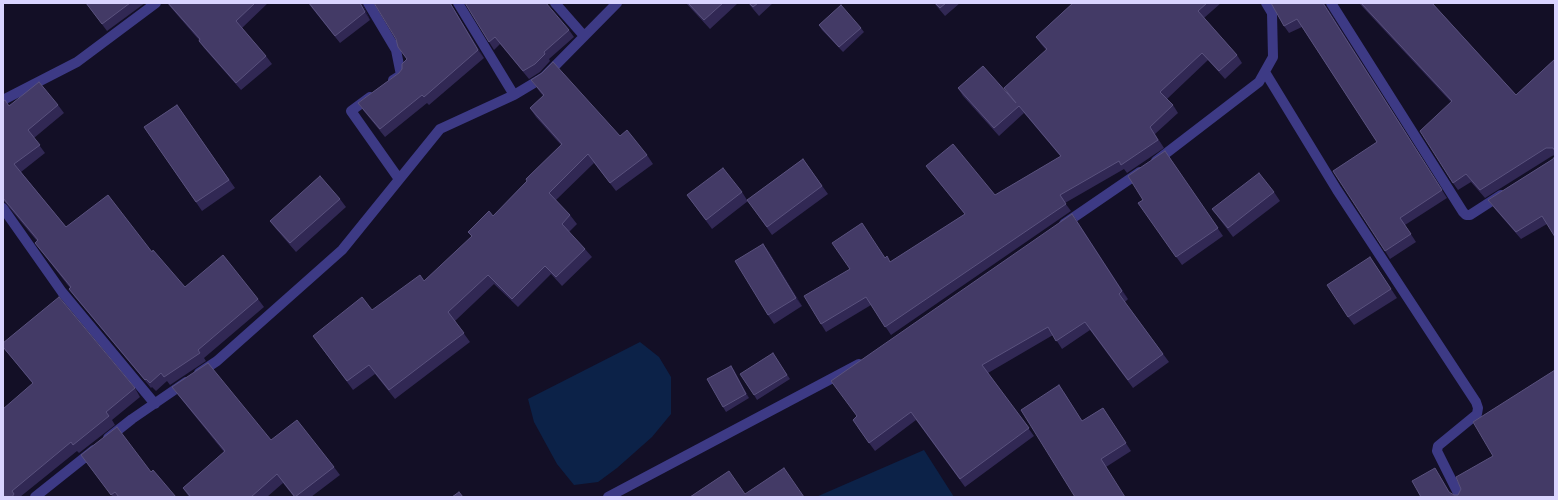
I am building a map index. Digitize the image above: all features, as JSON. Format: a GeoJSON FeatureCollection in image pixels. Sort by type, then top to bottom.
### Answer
{"type":"FeatureCollection","features":[{"type":"Feature","properties":{"kind":"street"},"geometry":{"type":"LineString","coordinates":[[3,100],[77,62],[156,3]]}},
{"type":"Feature","properties":{"kind":"street"},"geometry":{"type":"LineString","coordinates":[[368,3],[396,50],[401,74],[351,110],[399,179]]}},
{"type":"Feature","properties":{"kind":"street"},"geometry":{"type":"LineString","coordinates":[[458,3],[514,95]]}},
{"type":"Feature","properties":{"kind":"street"},"geometry":{"type":"LineString","coordinates":[[555,3],[584,36]]}},
{"type":"Feature","properties":{"kind":"street"},"geometry":{"type":"LineString","coordinates":[[35,497],[132,419],[217,361],[342,250],[440,129],[514,95],[544,77],[617,3]]}},
{"type":"Feature","properties":{"kind":"street"},"geometry":{"type":"LineString","coordinates":[[1056,229],[1166,154],[1259,82],[1273,57],[1272,13],[1266,3]]}},
{"type":"Feature","properties":{"kind":"street"},"geometry":{"type":"LineString","coordinates":[[1331,3],[1463,212],[1466,215],[1470,215],[1510,190]]}},
{"type":"Feature","properties":{"kind":"street"},"geometry":{"type":"LineString","coordinates":[[1265,72],[1337,190],[1476,402],[1478,408],[1477,414],[1438,446],[1436,451],[1460,497]]}},
{"type":"Feature","properties":{"kind":"street"},"geometry":{"type":"LineString","coordinates":[[3,208],[62,292],[155,404]]}},
{"type":"Feature","properties":{"kind":"street"},"geometry":{"type":"LineString","coordinates":[[608,497],[867,358]]}},
{"type":"Feature","properties":{"kind":"water"},"geometry":{"type":"Polygon","coordinates":[[[640,342],[659,357],[671,377],[671,414],[652,437],[617,468],[598,482],[574,485],[557,464],[534,422],[528,399],[640,342]]]}},
{"type":"Feature","properties":{"kind":"water"},"geometry":{"type":"Polygon","coordinates":[[[924,450],[954,497],[816,497],[924,450]]]}},
{"type":"Feature","properties":{"kind":"building"},"geometry":{"type":"Polygon","coordinates":[[[86,3],[130,3],[102,24],[86,3]]]}},
{"type":"Feature","properties":{"kind":"building"},"geometry":{"type":"Polygon","coordinates":[[[168,3],[255,3],[236,21],[266,56],[236,83],[168,3]]]}},
{"type":"Feature","properties":{"kind":"building"},"geometry":{"type":"Polygon","coordinates":[[[309,3],[360,3],[365,12],[335,36],[309,3]]]}},
{"type":"Feature","properties":{"kind":"building"},"geometry":{"type":"Polygon","coordinates":[[[374,3],[450,3],[478,50],[424,97],[422,95],[380,129],[358,103],[399,73],[402,69],[402,64],[407,59],[398,47],[396,39],[374,3]]]}},
{"type":"Feature","properties":{"kind":"building"},"geometry":{"type":"Polygon","coordinates":[[[465,3],[546,3],[569,30],[544,52],[545,54],[535,64],[523,71],[495,37],[489,42],[465,3]]]}},
{"type":"Feature","properties":{"kind":"building"},"geometry":{"type":"Polygon","coordinates":[[[688,3],[723,3],[704,20],[688,3]]]}},
{"type":"Feature","properties":{"kind":"building"},"geometry":{"type":"Polygon","coordinates":[[[749,3],[758,3],[753,7],[749,3]]]}},
{"type":"Feature","properties":{"kind":"building"},"geometry":{"type":"Polygon","coordinates":[[[935,3],[946,3],[940,8],[935,3]]]}},
{"type":"Feature","properties":{"kind":"building"},"geometry":{"type":"Polygon","coordinates":[[[1073,3],[1207,3],[1198,11],[1237,55],[1219,71],[1202,53],[1160,92],[1173,105],[1150,127],[1158,140],[1121,165],[1119,161],[1060,195],[1066,204],[885,327],[866,297],[821,324],[804,296],[850,269],[832,243],[862,223],[885,258],[887,256],[890,262],[965,214],[926,166],[953,144],[995,195],[1061,156],[1019,106],[994,128],[958,88],[983,66],[1016,103],[1004,88],[1047,49],[1036,37],[1073,3]]]}},
{"type":"Feature","properties":{"kind":"building"},"geometry":{"type":"Polygon","coordinates":[[[1271,3],[1323,3],[1442,190],[1400,218],[1411,234],[1385,251],[1333,171],[1377,142],[1297,19],[1284,26],[1271,3]]]}},
{"type":"Feature","properties":{"kind":"building"},"geometry":{"type":"Polygon","coordinates":[[[1361,3],[1432,3],[1516,95],[1555,59],[1555,151],[1553,148],[1546,148],[1480,190],[1466,174],[1453,183],[1420,131],[1452,101],[1361,3]]]}},
{"type":"Feature","properties":{"kind":"building"},"geometry":{"type":"Polygon","coordinates":[[[841,5],[861,28],[839,47],[819,25],[841,5]]]}},
{"type":"Feature","properties":{"kind":"building"},"geometry":{"type":"Polygon","coordinates":[[[553,62],[620,136],[627,130],[647,155],[610,183],[588,154],[549,193],[570,215],[562,224],[585,249],[556,277],[545,266],[512,299],[488,275],[448,312],[464,333],[389,390],[369,365],[347,381],[313,336],[362,297],[372,310],[420,275],[424,281],[472,236],[468,232],[489,211],[493,216],[527,181],[526,179],[562,144],[530,108],[544,95],[531,80],[542,73],[553,62]]]}},
{"type":"Feature","properties":{"kind":"building"},"geometry":{"type":"Polygon","coordinates":[[[39,82],[58,105],[28,130],[40,145],[14,164],[66,227],[108,195],[152,252],[153,250],[185,287],[223,255],[258,299],[198,350],[200,353],[164,377],[161,373],[150,383],[146,379],[145,380],[69,289],[71,287],[35,243],[38,240],[3,198],[3,101],[5,100],[9,106],[39,82]]]}},
{"type":"Feature","properties":{"kind":"building"},"geometry":{"type":"Polygon","coordinates":[[[177,105],[229,180],[196,202],[144,127],[177,105]]]}},
{"type":"Feature","properties":{"kind":"building"},"geometry":{"type":"Polygon","coordinates":[[[1165,151],[1218,228],[1176,257],[1138,203],[1143,200],[1128,176],[1165,151]]]}},
{"type":"Feature","properties":{"kind":"building"},"geometry":{"type":"Polygon","coordinates":[[[1555,156],[1555,237],[1542,216],[1516,232],[1488,200],[1553,159],[1555,156]]]}},
{"type":"Feature","properties":{"kind":"building"},"geometry":{"type":"Polygon","coordinates":[[[803,159],[822,186],[767,227],[747,200],[803,159]]]}},
{"type":"Feature","properties":{"kind":"building"},"geometry":{"type":"Polygon","coordinates":[[[723,168],[742,192],[706,220],[687,195],[723,168]]]}},
{"type":"Feature","properties":{"kind":"building"},"geometry":{"type":"Polygon","coordinates":[[[1259,173],[1274,192],[1228,228],[1212,209],[1259,173]]]}},
{"type":"Feature","properties":{"kind":"building"},"geometry":{"type":"Polygon","coordinates":[[[320,176],[340,199],[290,243],[270,221],[320,176]]]}},
{"type":"Feature","properties":{"kind":"building"},"geometry":{"type":"Polygon","coordinates":[[[1072,214],[1122,291],[1119,294],[1163,354],[1128,380],[1085,322],[1056,341],[1048,327],[982,365],[1029,428],[960,479],[911,412],[869,443],[853,420],[857,416],[831,381],[1072,214]]]}},
{"type":"Feature","properties":{"kind":"building"},"geometry":{"type":"Polygon","coordinates":[[[763,244],[796,298],[768,315],[735,261],[763,244]]]}},
{"type":"Feature","properties":{"kind":"building"},"geometry":{"type":"Polygon","coordinates":[[[1370,257],[1391,289],[1348,317],[1327,285],[1370,257]]]}},
{"type":"Feature","properties":{"kind":"building"},"geometry":{"type":"Polygon","coordinates":[[[59,297],[135,388],[106,412],[109,416],[73,445],[71,442],[12,491],[14,494],[12,497],[3,497],[3,409],[33,383],[3,347],[3,343],[59,297]]]}},
{"type":"Feature","properties":{"kind":"building"},"geometry":{"type":"Polygon","coordinates":[[[773,353],[787,375],[754,395],[740,374],[773,353]]]}},
{"type":"Feature","properties":{"kind":"building"},"geometry":{"type":"Polygon","coordinates":[[[208,363],[271,440],[297,420],[334,467],[295,497],[277,474],[251,497],[191,497],[183,488],[225,451],[172,387],[208,363]]]}},
{"type":"Feature","properties":{"kind":"building"},"geometry":{"type":"Polygon","coordinates":[[[731,366],[746,394],[723,407],[707,379],[731,366]]]}},
{"type":"Feature","properties":{"kind":"building"},"geometry":{"type":"Polygon","coordinates":[[[1555,370],[1555,497],[1421,497],[1412,481],[1435,468],[1449,492],[1454,495],[1458,495],[1461,489],[1456,477],[1493,456],[1473,422],[1555,370]]]}},
{"type":"Feature","properties":{"kind":"building"},"geometry":{"type":"Polygon","coordinates":[[[1059,385],[1082,421],[1103,408],[1126,443],[1101,459],[1125,497],[1075,497],[1021,410],[1059,385]]]}},
{"type":"Feature","properties":{"kind":"building"},"geometry":{"type":"Polygon","coordinates":[[[117,427],[151,472],[153,470],[176,497],[119,497],[115,492],[111,495],[81,455],[117,427]]]}},
{"type":"Feature","properties":{"kind":"building"},"geometry":{"type":"Polygon","coordinates":[[[784,468],[804,497],[690,497],[729,471],[745,494],[784,468]]]}},
{"type":"Feature","properties":{"kind":"building"},"geometry":{"type":"Polygon","coordinates":[[[459,492],[463,497],[452,497],[459,492]]]}}]}
